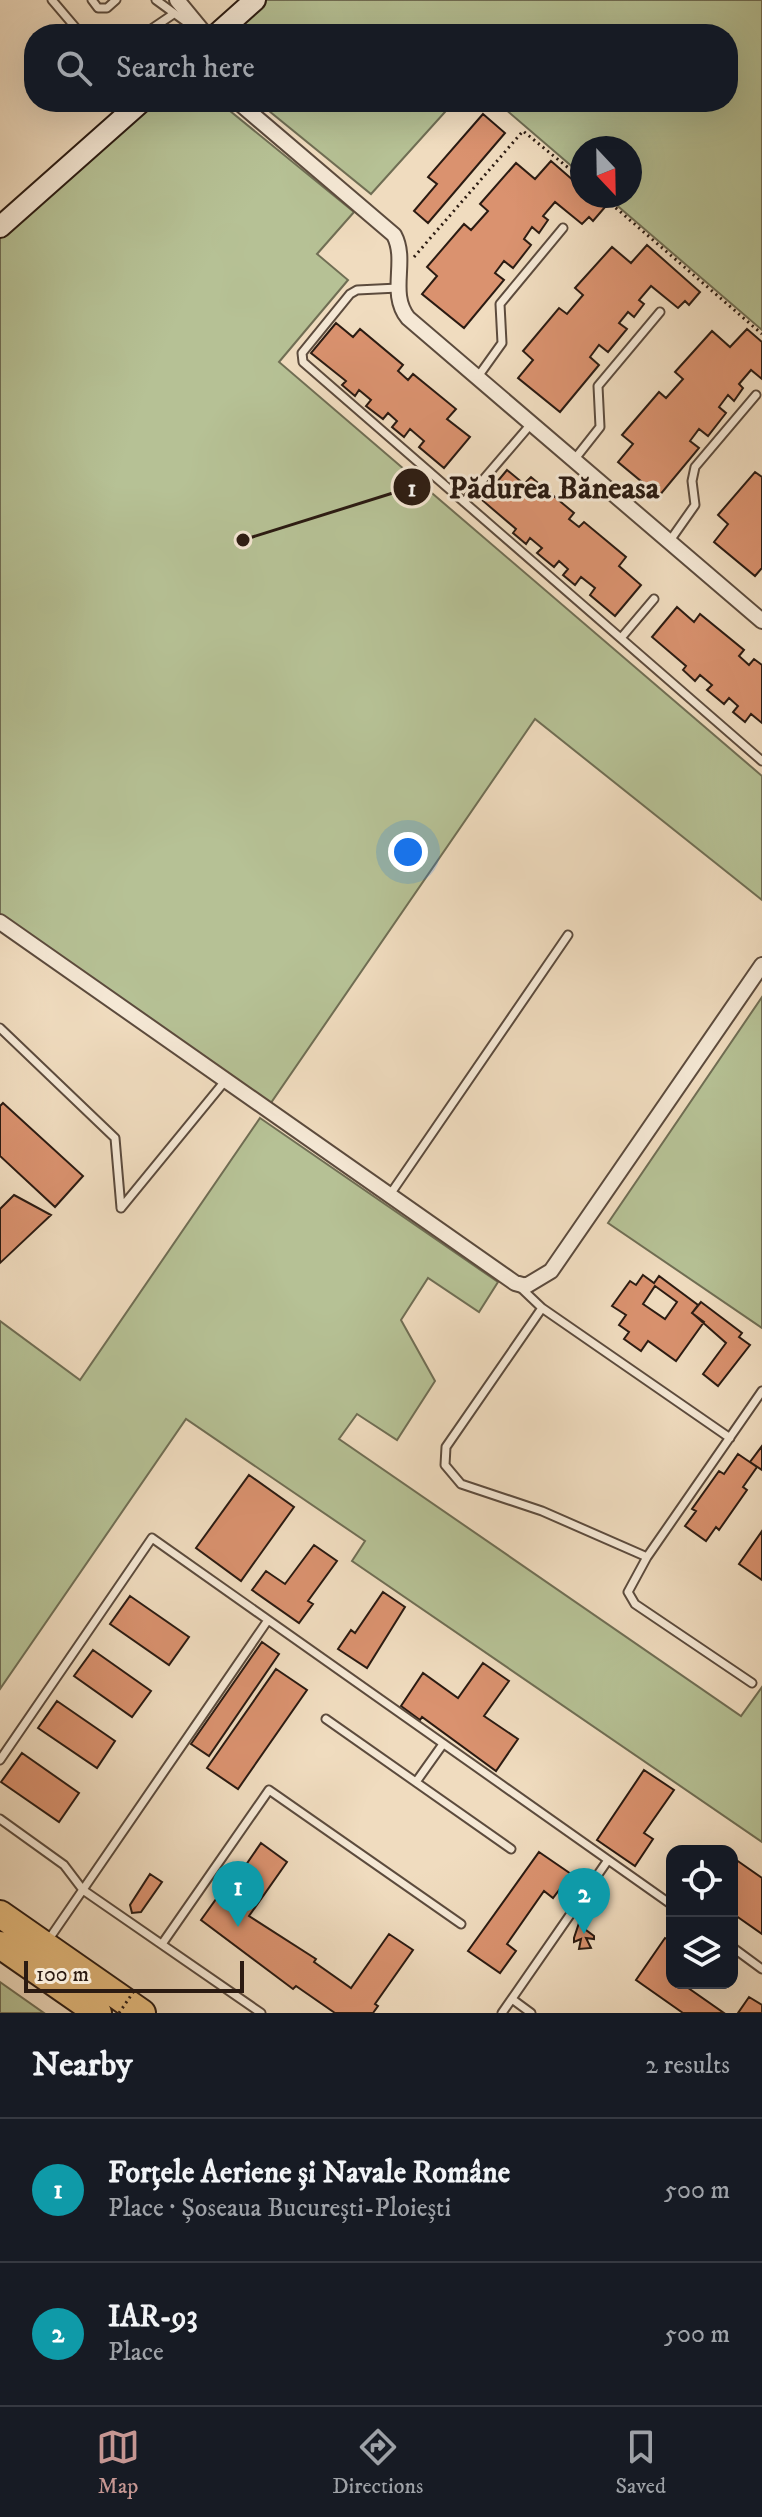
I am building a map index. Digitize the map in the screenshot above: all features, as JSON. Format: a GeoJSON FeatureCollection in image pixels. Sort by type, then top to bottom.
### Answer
{"type":"FeatureCollection","features":[{"type":"Feature","properties":{"kind":"highway"},"geometry":{"type":"LineString","coordinates":[[0,1914],[138,2002]]}},
{"type":"Feature","properties":{"kind":"highway"},"geometry":{"type":"LineString","coordinates":[[0,1945],[98,2013]]}},
{"type":"Feature","properties":{"kind":"street"},"geometry":{"type":"LineString","coordinates":[[228,24],[255,0]]}},
{"type":"Feature","properties":{"kind":"street"},"geometry":{"type":"LineString","coordinates":[[174,7],[194,24]]}},
{"type":"Feature","properties":{"kind":"street"},"geometry":{"type":"LineString","coordinates":[[0,227],[130,112]]}},
{"type":"Feature","properties":{"kind":"street"},"geometry":{"type":"LineString","coordinates":[[250,112],[394,235],[399,245],[399,306],[408,318],[762,621]]}},
{"type":"Feature","properties":{"kind":"street"},"geometry":{"type":"LineString","coordinates":[[0,922],[515,1283],[536,1283],[551,1271],[762,965]]}},
{"type":"Feature","properties":{"kind":"lane"},"geometry":{"type":"LineString","coordinates":[[52,0],[72,24]]}},
{"type":"Feature","properties":{"kind":"lane"},"geometry":{"type":"LineString","coordinates":[[92,0],[98,8],[107,8],[116,0]]}},
{"type":"Feature","properties":{"kind":"lane"},"geometry":{"type":"LineString","coordinates":[[155,24],[174,7],[156,0]]}},
{"type":"Feature","properties":{"kind":"lane"},"geometry":{"type":"LineString","coordinates":[[477,378],[502,343],[500,304],[563,228]]}},
{"type":"Feature","properties":{"kind":"lane"},"geometry":{"type":"LineString","coordinates":[[398,282],[350,294],[302,358],[762,761]]}},
{"type":"Feature","properties":{"kind":"lane"},"geometry":{"type":"LineString","coordinates":[[574,460],[600,427],[598,386],[660,312]]}},
{"type":"Feature","properties":{"kind":"lane"},"geometry":{"type":"LineString","coordinates":[[669,542],[695,505],[695,467],[756,395]]}},
{"type":"Feature","properties":{"kind":"lane"},"geometry":{"type":"LineString","coordinates":[[464,502],[531,424]]}},
{"type":"Feature","properties":{"kind":"lane"},"geometry":{"type":"LineString","coordinates":[[621,638],[654,599]]}},
{"type":"Feature","properties":{"kind":"lane"},"geometry":{"type":"LineString","coordinates":[[389,1196],[568,935]]}},
{"type":"Feature","properties":{"kind":"lane"},"geometry":{"type":"LineString","coordinates":[[0,1028],[115,1138],[121,1208],[225,1081]]}},
{"type":"Feature","properties":{"kind":"lane"},"geometry":{"type":"LineString","coordinates":[[515,1283],[542,1308],[730,1438]]}},
{"type":"Feature","properties":{"kind":"lane"},"geometry":{"type":"LineString","coordinates":[[542,1308],[446,1447],[445,1465],[451,1477],[461,1484],[542,1511],[647,1557]]}},
{"type":"Feature","properties":{"kind":"lane"},"geometry":{"type":"LineString","coordinates":[[752,1683],[630,1598],[631,1583],[647,1557],[762,1391]]}},
{"type":"Feature","properties":{"kind":"lane"},"geometry":{"type":"LineString","coordinates":[[0,1760],[152,1538],[666,1901]]}},
{"type":"Feature","properties":{"kind":"lane"},"geometry":{"type":"LineString","coordinates":[[45,1945],[268,1620]]}},
{"type":"Feature","properties":{"kind":"lane"},"geometry":{"type":"LineString","coordinates":[[326,1719],[511,1849]]}},
{"type":"Feature","properties":{"kind":"lane"},"geometry":{"type":"LineString","coordinates":[[416,1782],[443,1744]]}},
{"type":"Feature","properties":{"kind":"lane"},"geometry":{"type":"LineString","coordinates":[[162,1944],[269,1790],[461,1924]]}},
{"type":"Feature","properties":{"kind":"lane"},"geometry":{"type":"LineString","coordinates":[[0,1819],[64,1865],[83,1890],[259,2013]]}},
{"type":"Feature","properties":{"kind":"lane"},"geometry":{"type":"LineString","coordinates":[[502,2013],[608,1860]]}},
{"type":"Feature","properties":{"kind":"lane"},"geometry":{"type":"LineString","coordinates":[[738,1951],[762,1969]]}},
{"type":"Feature","properties":{"kind":"lane"},"geometry":{"type":"LineString","coordinates":[[512,1999],[531,2013]]}},
{"type":"Feature","properties":{"kind":"path"},"geometry":{"type":"LineString","coordinates":[[398,282],[523,131],[570,169]]}},
{"type":"Feature","properties":{"kind":"path"},"geometry":{"type":"LineString","coordinates":[[616,208],[762,334]]}},
{"type":"Feature","properties":{"kind":"path"},"geometry":{"type":"LineString","coordinates":[[119,2013],[138,2002]]}},
{"type":"Feature","properties":{"kind":"green space"},"geometry":{"type":"Polygon","coordinates":[[[254,0],[762,0],[762,330],[620,208],[642,208],[642,136],[570,136],[570,165],[509,112],[738,112],[738,24],[228,24],[254,0]]]}},
{"type":"Feature","properties":{"kind":"green space"},"geometry":{"type":"Polygon","coordinates":[[[129,112],[231,112],[354,212],[317,254],[348,280],[279,362],[762,776],[762,900],[535,719],[266,1110],[0,922],[0,228],[129,112]]]}},
{"type":"Feature","properties":{"kind":"green space"},"geometry":{"type":"Polygon","coordinates":[[[270,112],[445,112],[371,194],[270,112]]]}},
{"type":"Feature","properties":{"kind":"green space"},"geometry":{"type":"Polygon","coordinates":[[[762,997],[762,1328],[608,1223],[762,997]]]}},
{"type":"Feature","properties":{"kind":"green space"},"geometry":{"type":"Polygon","coordinates":[[[260,1118],[498,1282],[479,1312],[428,1278],[401,1320],[435,1381],[397,1440],[357,1414],[339,1439],[741,1716],[762,1687],[762,1842],[352,1561],[365,1541],[186,1419],[0,1689],[0,1321],[80,1380],[260,1118]]]}},
{"type":"Feature","properties":{"kind":"green space"},"geometry":{"type":"Polygon","coordinates":[[[0,1982],[44,2013],[0,2013],[0,1982]]]}},
{"type":"Feature","properties":{"kind":"building"},"geometry":{"type":"Polygon","coordinates":[[[483,114],[505,133],[428,223],[414,211],[437,184],[428,177],[483,114]]]}},
{"type":"Feature","properties":{"kind":"building"},"geometry":{"type":"Polygon","coordinates":[[[551,161],[570,178],[570,208],[604,208],[593,221],[589,217],[582,224],[555,202],[543,216],[548,220],[539,233],[532,227],[524,239],[531,245],[513,268],[504,261],[495,273],[504,280],[464,328],[422,294],[437,276],[427,267],[464,224],[471,230],[488,211],[480,204],[516,163],[535,179],[551,161]]]}},
{"type":"Feature","properties":{"kind":"building"},"geometry":{"type":"Polygon","coordinates":[[[647,245],[700,292],[689,305],[685,301],[678,308],[651,286],[639,300],[644,304],[634,317],[628,312],[619,323],[627,329],[608,352],[599,345],[590,357],[599,365],[560,412],[518,378],[533,360],[523,351],[559,308],[567,314],[583,295],[575,288],[612,247],[631,263],[647,245]]]}},
{"type":"Feature","properties":{"kind":"building"},"geometry":{"type":"Polygon","coordinates":[[[336,323],[353,337],[360,329],[403,365],[398,371],[408,380],[413,374],[456,409],[447,419],[470,437],[444,468],[419,447],[424,441],[410,429],[404,437],[392,427],[397,421],[388,413],[383,419],[366,406],[371,400],[359,390],[355,396],[342,385],[346,381],[311,353],[336,323]]]}},
{"type":"Feature","properties":{"kind":"building"},"geometry":{"type":"Polygon","coordinates":[[[747,329],[762,342],[762,379],[751,370],[739,384],[743,388],[734,401],[728,395],[719,407],[726,413],[708,436],[699,429],[690,441],[699,448],[659,496],[618,462],[633,444],[622,435],[659,392],[666,398],[683,379],[675,372],[712,331],[730,347],[747,329]]]}},
{"type":"Feature","properties":{"kind":"building"},"geometry":{"type":"Polygon","coordinates":[[[507,470],[524,484],[531,477],[574,513],[569,519],[579,527],[584,522],[626,557],[619,566],[641,585],[615,616],[590,595],[595,588],[581,577],[575,585],[563,575],[568,569],[559,561],[554,567],[537,553],[542,548],[530,538],[526,544],[513,533],[516,529],[482,500],[507,470]]]}},
{"type":"Feature","properties":{"kind":"building"},"geometry":{"type":"Polygon","coordinates":[[[755,472],[762,477],[762,568],[755,576],[714,542],[728,524],[718,515],[755,472]]]}},
{"type":"Feature","properties":{"kind":"building"},"geometry":{"type":"Polygon","coordinates":[[[677,607],[694,622],[700,614],[744,650],[739,656],[749,665],[754,659],[762,665],[762,723],[751,714],[745,722],[733,712],[738,706],[729,698],[724,704],[707,690],[712,685],[700,675],[695,681],[683,670],[686,666],[652,637],[677,607]]]}},
{"type":"Feature","properties":{"kind":"building"},"geometry":{"type":"Polygon","coordinates":[[[3,1103],[83,1176],[55,1207],[0,1156],[0,1106],[3,1103]]]}},
{"type":"Feature","properties":{"kind":"building"},"geometry":{"type":"Polygon","coordinates":[[[14,1195],[51,1215],[0,1263],[0,1209],[14,1195]]]}},
{"type":"Feature","properties":{"kind":"building"},"geometry":{"type":"Polygon","coordinates":[[[643,1275],[654,1283],[659,1276],[698,1305],[692,1313],[704,1322],[676,1361],[648,1341],[641,1351],[624,1339],[629,1332],[619,1325],[626,1315],[612,1306],[630,1281],[636,1285],[643,1275]],[[655,1286],[643,1304],[665,1319],[677,1302],[655,1286]]]}},
{"type":"Feature","properties":{"kind":"building"},"geometry":{"type":"Polygon","coordinates":[[[701,1302],[742,1333],[739,1337],[750,1345],[718,1386],[703,1374],[726,1343],[692,1313],[701,1302]]]}},
{"type":"Feature","properties":{"kind":"building"},"geometry":{"type":"Polygon","coordinates":[[[762,1446],[762,1470],[750,1462],[762,1446]]]}},
{"type":"Feature","properties":{"kind":"building"},"geometry":{"type":"Polygon","coordinates":[[[738,1454],[757,1467],[743,1487],[747,1490],[719,1530],[716,1527],[706,1541],[685,1526],[696,1511],[692,1509],[719,1471],[724,1474],[738,1454]]]}},
{"type":"Feature","properties":{"kind":"building"},"geometry":{"type":"Polygon","coordinates":[[[249,1475],[294,1507],[241,1581],[196,1548],[249,1475]]]}},
{"type":"Feature","properties":{"kind":"building"},"geometry":{"type":"Polygon","coordinates":[[[762,1531],[762,1580],[739,1564],[762,1531]]]}},
{"type":"Feature","properties":{"kind":"building"},"geometry":{"type":"Polygon","coordinates":[[[314,1545],[337,1561],[308,1601],[313,1604],[299,1623],[252,1590],[266,1571],[285,1584],[314,1545]]]}},
{"type":"Feature","properties":{"kind":"building"},"geometry":{"type":"Polygon","coordinates":[[[383,1592],[405,1607],[367,1668],[338,1649],[351,1630],[355,1633],[383,1592]]]}},
{"type":"Feature","properties":{"kind":"building"},"geometry":{"type":"Polygon","coordinates":[[[130,1596],[189,1637],[169,1665],[110,1624],[130,1596]]]}},
{"type":"Feature","properties":{"kind":"building"},"geometry":{"type":"Polygon","coordinates":[[[262,1642],[279,1654],[209,1756],[191,1744],[262,1642]]]}},
{"type":"Feature","properties":{"kind":"building"},"geometry":{"type":"Polygon","coordinates":[[[93,1650],[151,1691],[132,1717],[74,1676],[93,1650]]]}},
{"type":"Feature","properties":{"kind":"building"},"geometry":{"type":"Polygon","coordinates":[[[483,1663],[509,1681],[484,1716],[518,1739],[496,1771],[422,1717],[420,1720],[401,1706],[423,1673],[458,1698],[483,1663]]]}},
{"type":"Feature","properties":{"kind":"building"},"geometry":{"type":"Polygon","coordinates":[[[276,1669],[307,1690],[238,1789],[207,1768],[276,1669]]]}},
{"type":"Feature","properties":{"kind":"building"},"geometry":{"type":"Polygon","coordinates":[[[57,1701],[115,1741],[97,1768],[38,1728],[57,1701]]]}},
{"type":"Feature","properties":{"kind":"building"},"geometry":{"type":"Polygon","coordinates":[[[22,1753],[79,1793],[59,1822],[1,1782],[22,1753]]]}},
{"type":"Feature","properties":{"kind":"building"},"geometry":{"type":"Polygon","coordinates":[[[644,1770],[674,1790],[644,1833],[653,1839],[635,1866],[597,1840],[644,1770]]]}},
{"type":"Feature","properties":{"kind":"building"},"geometry":{"type":"Polygon","coordinates":[[[261,1843],[287,1862],[249,1916],[316,1959],[314,1962],[351,1988],[389,1934],[413,1950],[375,2004],[378,2006],[373,2013],[335,2013],[296,1986],[293,1989],[201,1920],[219,1895],[223,1898],[261,1843]]]}},
{"type":"Feature","properties":{"kind":"building"},"geometry":{"type":"Polygon","coordinates":[[[539,1852],[571,1874],[553,1898],[544,1891],[507,1944],[516,1951],[500,1973],[468,1951],[539,1852]]]}},
{"type":"Feature","properties":{"kind":"building"},"geometry":{"type":"Polygon","coordinates":[[[738,1861],[762,1878],[762,1934],[738,1917],[738,1861]]]}},
{"type":"Feature","properties":{"kind":"building"},"geometry":{"type":"Polygon","coordinates":[[[150,1874],[162,1882],[141,1912],[132,1913],[130,1905],[150,1874]]]}},
{"type":"Feature","properties":{"kind":"building"},"geometry":{"type":"Polygon","coordinates":[[[581,1917],[586,1930],[594,1936],[594,1939],[586,1938],[591,1948],[579,1949],[581,1939],[574,1942],[581,1917]]]}},
{"type":"Feature","properties":{"kind":"building"},"geometry":{"type":"Polygon","coordinates":[[[665,1938],[666,1989],[690,1989],[724,2013],[683,2013],[636,1980],[665,1938]]]}},
{"type":"Feature","properties":{"kind":"building"},"geometry":{"type":"Polygon","coordinates":[[[749,1997],[762,2005],[762,2013],[738,2013],[749,1997]]]}},
{"type":"Feature","properties":{"kind":"place","name":"Pădurea Băneasa"},"geometry":{"type":"Point","coordinates":[243,540]}},
{"type":"Feature","properties":{"kind":"place","name":"Forțele Aeriene și Navale Române"},"geometry":{"type":"Point","coordinates":[238,1927]}},
{"type":"Feature","properties":{"kind":"place","name":"IAR-93"},"geometry":{"type":"Point","coordinates":[584,1934]}}]}
